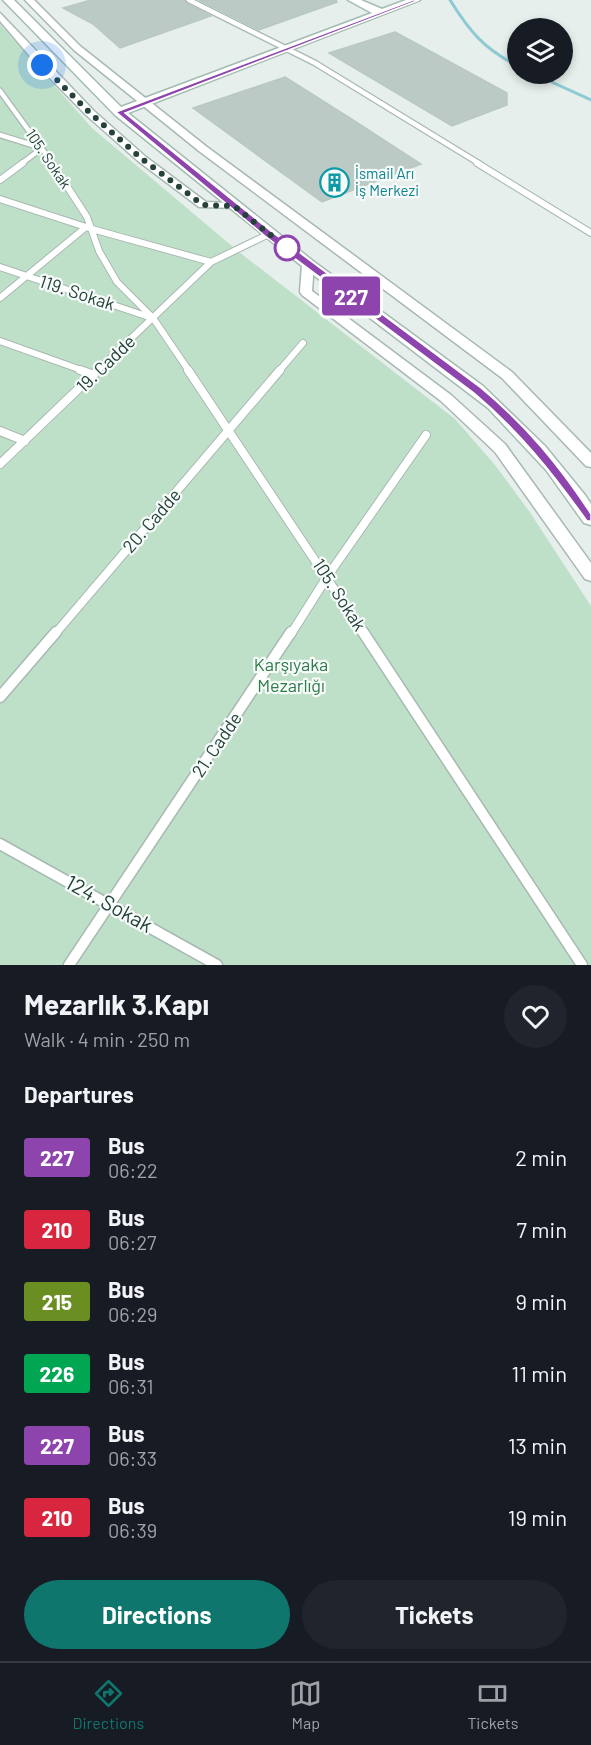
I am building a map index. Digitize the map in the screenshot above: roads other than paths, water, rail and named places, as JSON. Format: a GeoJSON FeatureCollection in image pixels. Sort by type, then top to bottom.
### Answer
{"type":"FeatureCollection","features":[{"type":"Feature","properties":{"kind":"main road"},"geometry":{"type":"LineString","coordinates":[[8,0],[116,109],[269,234],[468,383],[508,416],[551,463],[591,518]]}},
{"type":"Feature","properties":{"kind":"main road"},"geometry":{"type":"LineString","coordinates":[[353,0],[382,13]]}},
{"type":"Feature","properties":{"kind":"main road"},"geometry":{"type":"LineString","coordinates":[[140,100],[391,0]]}},
{"type":"Feature","properties":{"kind":"main road"},"geometry":{"type":"LineString","coordinates":[[116,109],[288,49],[416,0]]}},
{"type":"Feature","properties":{"kind":"street"},"geometry":{"type":"LineString","coordinates":[[29,0],[77,48],[140,100],[283,210],[507,375],[591,462]]}},
{"type":"Feature","properties":{"kind":"street"},"geometry":{"type":"LineString","coordinates":[[0,16],[90,113],[142,159],[203,205],[234,206]]}},
{"type":"Feature","properties":{"kind":"street"},"geometry":{"type":"LineString","coordinates":[[18,37],[39,32]]}},
{"type":"Feature","properties":{"kind":"street"},"geometry":{"type":"LineString","coordinates":[[308,264],[306,292],[446,398],[500,448],[591,575]]}},
{"type":"Feature","properties":{"kind":"lane"},"geometry":{"type":"LineString","coordinates":[[189,0],[315,63],[591,233]]}},
{"type":"Feature","properties":{"kind":"lane","name":"105. Sokak"},"geometry":{"type":"LineString","coordinates":[[0,91],[42,148],[87,217],[99,251],[117,282],[153,318],[327,577],[582,965]]}},
{"type":"Feature","properties":{"kind":"lane"},"geometry":{"type":"LineString","coordinates":[[0,135],[42,148]]}},
{"type":"Feature","properties":{"kind":"lane"},"geometry":{"type":"LineString","coordinates":[[0,180],[42,148]]}},
{"type":"Feature","properties":{"kind":"lane"},"geometry":{"type":"LineString","coordinates":[[0,199],[89,228],[211,262]]}},
{"type":"Feature","properties":{"kind":"lane"},"geometry":{"type":"LineString","coordinates":[[0,298],[89,228]]}},
{"type":"Feature","properties":{"kind":"lane","name":"19. Cadde"},"geometry":{"type":"LineString","coordinates":[[0,464],[211,262],[269,234]]}},
{"type":"Feature","properties":{"kind":"lane","name":"119. Sokak"},"geometry":{"type":"LineString","coordinates":[[0,267],[153,318]]}},
{"type":"Feature","properties":{"kind":"lane"},"geometry":{"type":"LineString","coordinates":[[0,341],[94,375]]}},
{"type":"Feature","properties":{"kind":"lane","name":"20. Cadde"},"geometry":{"type":"LineString","coordinates":[[0,697],[303,343]]}},
{"type":"Feature","properties":{"kind":"lane"},"geometry":{"type":"LineString","coordinates":[[0,431],[25,441]]}},
{"type":"Feature","properties":{"kind":"lane","name":"21. Cadde"},"geometry":{"type":"LineString","coordinates":[[69,965],[327,577],[426,435]]}},
{"type":"Feature","properties":{"kind":"lane","name":"124. Sokak"},"geometry":{"type":"LineString","coordinates":[[0,844],[218,965]]}},
{"type":"Feature","properties":{"kind":"waterway"},"geometry":{"type":"LineString","coordinates":[[450,0],[479,39],[507,60]]}},
{"type":"Feature","properties":{"kind":"waterway"},"geometry":{"type":"LineString","coordinates":[[556,84],[591,100]]}},
{"type":"Feature","properties":{"kind":"place","name":"İsmail Arı İş Merkezi"},"geometry":{"type":"Point","coordinates":[334,183]}},
{"type":"Feature","properties":{"kind":"park label","name":"Karşıyaka Mezarlığı"},"geometry":{"type":"Point","coordinates":[291,675]}}]}
